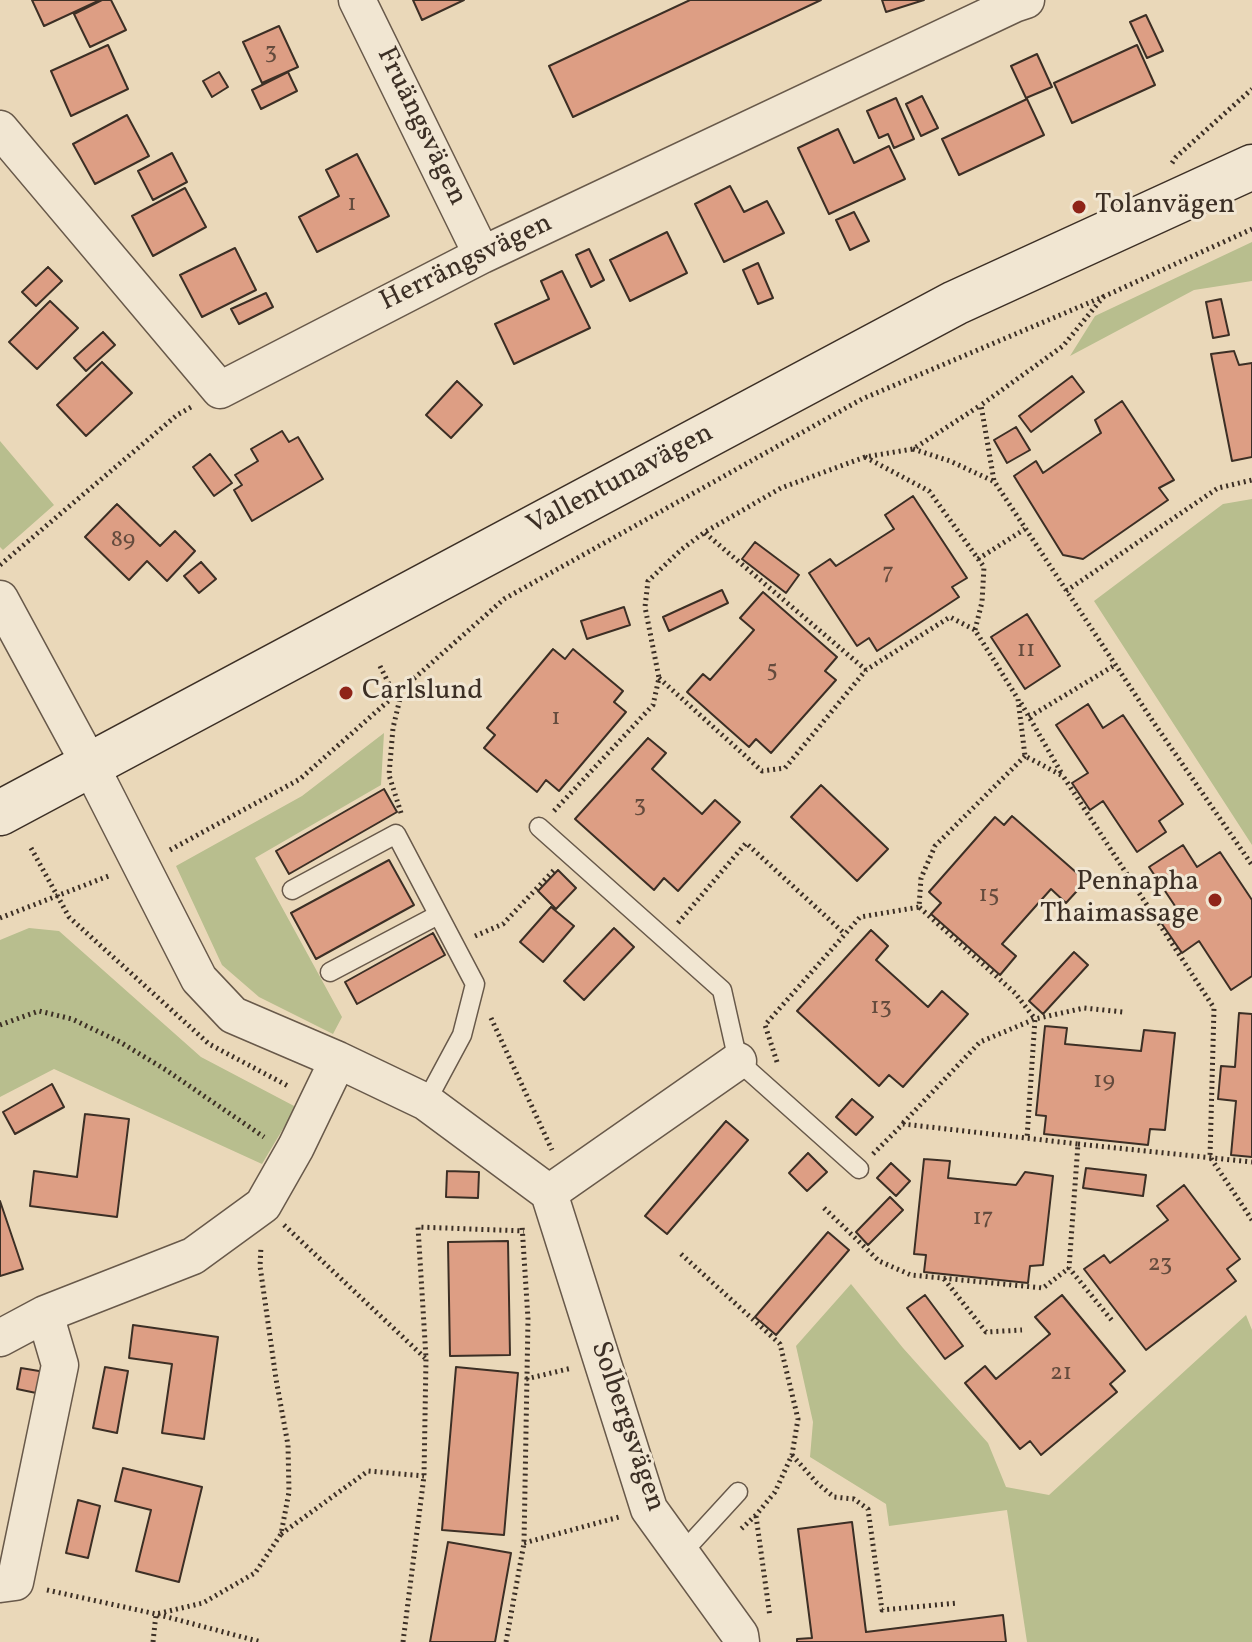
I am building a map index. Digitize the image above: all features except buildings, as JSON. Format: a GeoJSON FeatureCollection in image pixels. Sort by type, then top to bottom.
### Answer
{"type":"FeatureCollection","features":[{"type":"Feature","properties":{"kind":"main road","name":"Vallentunavägen"},"geometry":{"type":"LineString","coordinates":[[0,813],[955,303],[1252,167]]}},
{"type":"Feature","properties":{"kind":"street","name":"Fruängsvägen"},"geometry":{"type":"LineString","coordinates":[[357,0],[482,255]]}},
{"type":"Feature","properties":{"kind":"street","name":"Herrängsvägen"},"geometry":{"type":"LineString","coordinates":[[220,390],[482,255],[1018,1]]}},
{"type":"Feature","properties":{"kind":"street"},"geometry":{"type":"LineString","coordinates":[[0,129],[220,390]]}},
{"type":"Feature","properties":{"kind":"street"},"geometry":{"type":"LineString","coordinates":[[0,599],[90,765],[199,979],[233,1015],[426,1102],[558,1199],[750,1071]]}},
{"type":"Feature","properties":{"kind":"street"},"geometry":{"type":"LineString","coordinates":[[0,1338],[45,1314],[193,1256],[263,1205],[296,1147],[338,1060]]}},
{"type":"Feature","properties":{"kind":"street","name":"Solbergsvägen"},"geometry":{"type":"LineString","coordinates":[[558,1199],[601,1361],[649,1509],[741,1638]]}},
{"type":"Feature","properties":{"kind":"street"},"geometry":{"type":"LineString","coordinates":[[8,1583],[60,1365],[45,1314]]}},
{"type":"Feature","properties":{"kind":"lane"},"geometry":{"type":"LineString","coordinates":[[539,827],[722,990],[750,1071],[859,1169]]}},
{"type":"Feature","properties":{"kind":"lane"},"geometry":{"type":"LineString","coordinates":[[292,890],[396,834],[475,984],[462,1035],[426,1102]]}},
{"type":"Feature","properties":{"kind":"lane"},"geometry":{"type":"LineString","coordinates":[[330,972],[438,915]]}},
{"type":"Feature","properties":{"kind":"lane"},"geometry":{"type":"LineString","coordinates":[[682,1553],[738,1492]]}},
{"type":"Feature","properties":{"kind":"path"},"geometry":{"type":"LineString","coordinates":[[1170,166],[1176,157],[1252,89]]}},
{"type":"Feature","properties":{"kind":"path"},"geometry":{"type":"LineString","coordinates":[[160,855],[300,779],[504,599],[531,583],[862,399],[1105,296],[1252,229]]}},
{"type":"Feature","properties":{"kind":"path"},"geometry":{"type":"LineString","coordinates":[[539,827],[653,705],[659,678],[645,607],[648,581],[682,549],[705,532],[781,488],[865,457],[913,449],[1063,346],[1105,296]]}},
{"type":"Feature","properties":{"kind":"path"},"geometry":{"type":"LineString","coordinates":[[0,565],[177,415],[220,390]]}},
{"type":"Feature","properties":{"kind":"path"},"geometry":{"type":"LineString","coordinates":[[981,405],[994,481],[1115,665],[1251,862]]}},
{"type":"Feature","properties":{"kind":"path"},"geometry":{"type":"LineString","coordinates":[[913,449],[950,461],[994,481]]}},
{"type":"Feature","properties":{"kind":"path"},"geometry":{"type":"LineString","coordinates":[[865,457],[929,491],[984,567],[982,602],[975,630]]}},
{"type":"Feature","properties":{"kind":"path"},"geometry":{"type":"LineString","coordinates":[[1066,591],[1218,488],[1252,480]]}},
{"type":"Feature","properties":{"kind":"path"},"geometry":{"type":"LineString","coordinates":[[978,559],[1025,529]]}},
{"type":"Feature","properties":{"kind":"path"},"geometry":{"type":"LineString","coordinates":[[705,532],[866,670]]}},
{"type":"Feature","properties":{"kind":"path"},"geometry":{"type":"LineString","coordinates":[[659,678],[762,771],[785,768],[866,670],[950,617],[975,630],[1063,776],[1214,1008],[1210,1157],[1252,1220]]}},
{"type":"Feature","properties":{"kind":"path"},"geometry":{"type":"LineString","coordinates":[[1029,717],[1115,665]]}},
{"type":"Feature","properties":{"kind":"path"},"geometry":{"type":"LineString","coordinates":[[380,666],[394,694]]}},
{"type":"Feature","properties":{"kind":"path"},"geometry":{"type":"LineString","coordinates":[[396,834],[402,817],[389,775],[393,728],[402,689]]}},
{"type":"Feature","properties":{"kind":"path"},"geometry":{"type":"LineString","coordinates":[[1018,699],[1025,756]]}},
{"type":"Feature","properties":{"kind":"path"},"geometry":{"type":"LineString","coordinates":[[1025,756],[1063,776]]}},
{"type":"Feature","properties":{"kind":"path"},"geometry":{"type":"LineString","coordinates":[[919,907],[921,878],[935,846],[1025,756]]}},
{"type":"Feature","properties":{"kind":"path"},"geometry":{"type":"LineString","coordinates":[[664,938],[746,843],[845,934]]}},
{"type":"Feature","properties":{"kind":"path"},"geometry":{"type":"LineString","coordinates":[[31,848],[57,896]]}},
{"type":"Feature","properties":{"kind":"path"},"geometry":{"type":"LineString","coordinates":[[503,924],[570,854]]}},
{"type":"Feature","properties":{"kind":"path"},"geometry":{"type":"LineString","coordinates":[[0,918],[111,875]]}},
{"type":"Feature","properties":{"kind":"path"},"geometry":{"type":"LineString","coordinates":[[750,1071],[777,1062],[765,1025],[860,917],[919,907]]}},
{"type":"Feature","properties":{"kind":"path"},"geometry":{"type":"LineString","coordinates":[[919,907],[1015,993],[1035,1019],[1027,1138]]}},
{"type":"Feature","properties":{"kind":"path"},"geometry":{"type":"LineString","coordinates":[[403,1642],[424,1476],[426,1358],[418,1227],[523,1231],[558,1199],[475,984]]}},
{"type":"Feature","properties":{"kind":"path"},"geometry":{"type":"LineString","coordinates":[[859,1169],[980,1042],[1035,1019],[1084,1008],[1123,1012]]}},
{"type":"Feature","properties":{"kind":"path"},"geometry":{"type":"LineString","coordinates":[[0,1025],[39,1011],[72,1019],[120,1042],[166,1070],[263,1137],[296,1147]]}},
{"type":"Feature","properties":{"kind":"path"},"geometry":{"type":"LineString","coordinates":[[903,1124],[1252,1162]]}},
{"type":"Feature","properties":{"kind":"path"},"geometry":{"type":"LineString","coordinates":[[1078,1144],[1069,1268],[1114,1323]]}},
{"type":"Feature","properties":{"kind":"path"},"geometry":{"type":"LineString","coordinates":[[263,1205],[426,1358]]}},
{"type":"Feature","properties":{"kind":"path"},"geometry":{"type":"LineString","coordinates":[[263,1205],[260,1266],[288,1445],[289,1492],[281,1534]]}},
{"type":"Feature","properties":{"kind":"path"},"geometry":{"type":"LineString","coordinates":[[824,1208],[879,1261],[911,1275],[1043,1288],[1069,1268]]}},
{"type":"Feature","properties":{"kind":"path"},"geometry":{"type":"LineString","coordinates":[[506,1642],[524,1543],[528,1319],[523,1231]]}},
{"type":"Feature","properties":{"kind":"path"},"geometry":{"type":"LineString","coordinates":[[681,1254],[780,1344],[798,1419],[792,1455],[775,1492],[735,1534]]}},
{"type":"Feature","properties":{"kind":"path"},"geometry":{"type":"LineString","coordinates":[[944,1278],[986,1332],[1022,1330]]}},
{"type":"Feature","properties":{"kind":"path"},"geometry":{"type":"LineString","coordinates":[[526,1379],[601,1361]]}},
{"type":"Feature","properties":{"kind":"path"},"geometry":{"type":"LineString","coordinates":[[792,1455],[834,1497],[854,1499],[868,1509],[882,1610],[957,1603]]}},
{"type":"Feature","properties":{"kind":"path"},"geometry":{"type":"LineString","coordinates":[[156,1614],[203,1603],[255,1573],[281,1534],[368,1471],[424,1476]]}},
{"type":"Feature","properties":{"kind":"path"},"geometry":{"type":"LineString","coordinates":[[524,1543],[649,1509]]}},
{"type":"Feature","properties":{"kind":"path"},"geometry":{"type":"LineString","coordinates":[[741,1638],[770,1620],[756,1515]]}},
{"type":"Feature","properties":{"kind":"path"},"geometry":{"type":"LineString","coordinates":[[8,1583],[156,1614],[261,1642]]}},
{"type":"Feature","properties":{"kind":"path"},"geometry":{"type":"LineString","coordinates":[[153,1642],[156,1614]]}},
{"type":"Feature","properties":{"kind":"green space"},"geometry":{"type":"Polygon","coordinates":[[[1252,242],[1252,281],[1194,290],[1070,356],[1095,316],[1252,242]]]}},
{"type":"Feature","properties":{"kind":"green space"},"geometry":{"type":"Polygon","coordinates":[[[0,441],[54,505],[3,550],[0,547],[0,441]]]}},
{"type":"Feature","properties":{"kind":"green space"},"geometry":{"type":"Polygon","coordinates":[[[1252,499],[1252,845],[1094,601],[1223,504],[1252,499]]]}},
{"type":"Feature","properties":{"kind":"green space"},"geometry":{"type":"Polygon","coordinates":[[[384,733],[381,785],[255,858],[342,1017],[333,1034],[259,997],[222,965],[176,866],[302,796],[384,733]]]}},
{"type":"Feature","properties":{"kind":"green space"},"geometry":{"type":"Polygon","coordinates":[[[29,928],[59,931],[201,1057],[296,1107],[262,1164],[54,1069],[0,1097],[0,940],[29,928]]]}},
{"type":"Feature","properties":{"kind":"green space"},"geometry":{"type":"Polygon","coordinates":[[[851,1284],[988,1443],[1006,1487],[1049,1495],[1246,1315],[1252,1330],[1252,1642],[1027,1642],[1007,1510],[889,1526],[886,1504],[810,1457],[813,1422],[796,1346],[851,1284]]]}},
{"type":"Feature","properties":{"kind":"place","name":"Tolanvägen"},"geometry":{"type":"Point","coordinates":[1079,207]}},
{"type":"Feature","properties":{"kind":"place","name":"Carlslund"},"geometry":{"type":"Point","coordinates":[346,693]}},
{"type":"Feature","properties":{"kind":"place","name":"Pennapha Thaimassage"},"geometry":{"type":"Point","coordinates":[1215,900]}}]}
